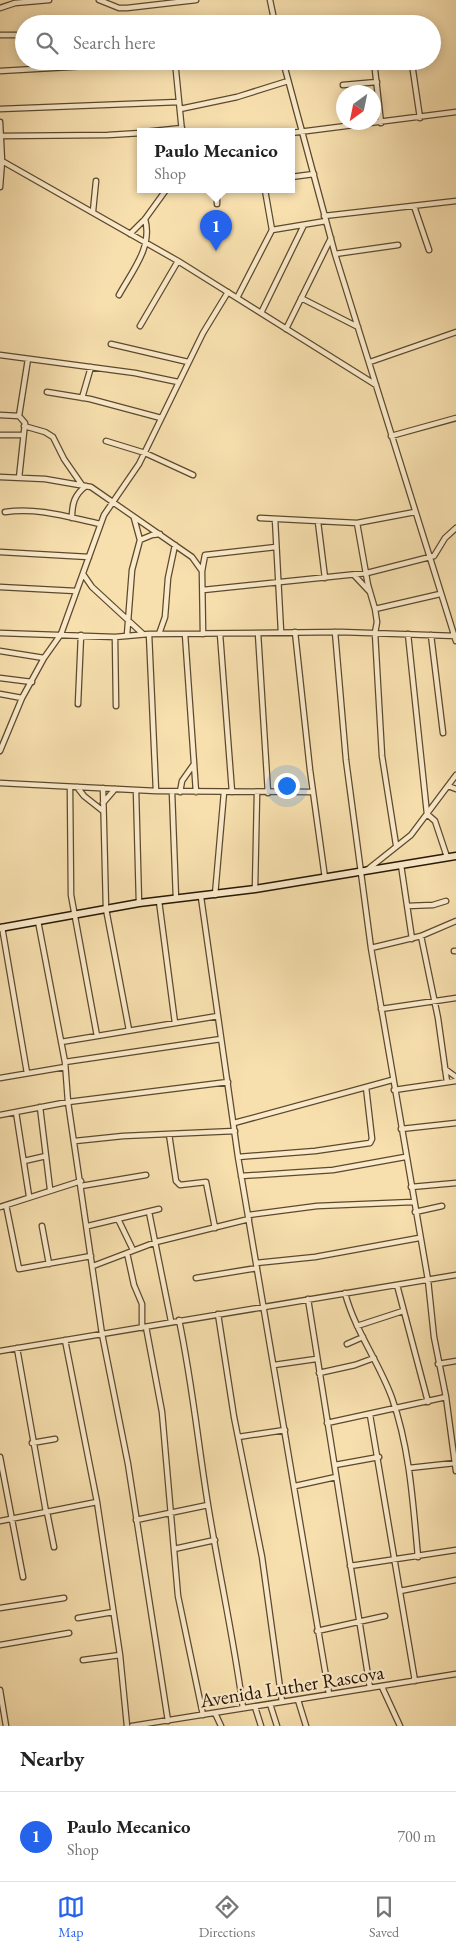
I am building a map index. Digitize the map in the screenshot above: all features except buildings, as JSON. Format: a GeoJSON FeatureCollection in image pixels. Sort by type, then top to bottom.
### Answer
{"type":"FeatureCollection","features":[{"type":"Feature","properties":{"kind":"street"},"geometry":{"type":"LineString","coordinates":[[0,8],[15,4],[49,0]]}},
{"type":"Feature","properties":{"kind":"street"},"geometry":{"type":"LineString","coordinates":[[99,0],[118,8],[127,8],[196,0]]}},
{"type":"Feature","properties":{"kind":"street"},"geometry":{"type":"LineString","coordinates":[[270,0],[273,15]]}},
{"type":"Feature","properties":{"kind":"street"},"geometry":{"type":"LineString","coordinates":[[0,34],[15,35]]}},
{"type":"Feature","properties":{"kind":"street"},"geometry":{"type":"LineString","coordinates":[[0,71],[18,70]]}},
{"type":"Feature","properties":{"kind":"street"},"geometry":{"type":"LineString","coordinates":[[176,70],[182,128]]}},
{"type":"Feature","properties":{"kind":"street"},"geometry":{"type":"LineString","coordinates":[[0,633],[115,637],[143,634],[336,632],[431,635],[456,638],[428,557],[370,362],[335,254],[285,70]]}},
{"type":"Feature","properties":{"kind":"street"},"geometry":{"type":"LineString","coordinates":[[375,70],[382,123]]}},
{"type":"Feature","properties":{"kind":"street"},"geometry":{"type":"LineString","coordinates":[[413,70],[420,118]]}},
{"type":"Feature","properties":{"kind":"street"},"geometry":{"type":"LineString","coordinates":[[180,109],[237,97],[288,81]]}},
{"type":"Feature","properties":{"kind":"street"},"geometry":{"type":"LineString","coordinates":[[352,85],[377,82]]}},
{"type":"Feature","properties":{"kind":"street"},"geometry":{"type":"LineString","coordinates":[[0,109],[179,102]]}},
{"type":"Feature","properties":{"kind":"street"},"geometry":{"type":"LineString","coordinates":[[295,132],[382,123],[456,112]]}},
{"type":"Feature","properties":{"kind":"street"},"geometry":{"type":"LineString","coordinates":[[0,122],[2,161],[0,187]]}},
{"type":"Feature","properties":{"kind":"street"},"geometry":{"type":"LineString","coordinates":[[1,136],[108,135],[137,132]]}},
{"type":"Feature","properties":{"kind":"street"},"geometry":{"type":"LineString","coordinates":[[2,161],[178,261],[376,385]]}},
{"type":"Feature","properties":{"kind":"street"},"geometry":{"type":"LineString","coordinates":[[295,177],[314,174]]}},
{"type":"Feature","properties":{"kind":"street"},"geometry":{"type":"LineString","coordinates":[[92,211],[96,181]]}},
{"type":"Feature","properties":{"kind":"street"},"geometry":{"type":"LineString","coordinates":[[130,234],[145,219],[164,193]]}},
{"type":"Feature","properties":{"kind":"street"},"geometry":{"type":"LineString","coordinates":[[217,193],[217,204]]}},
{"type":"Feature","properties":{"kind":"street"},"geometry":{"type":"LineString","coordinates":[[237,298],[272,230],[266,193]]}},
{"type":"Feature","properties":{"kind":"street"},"geometry":{"type":"LineString","coordinates":[[272,230],[304,225],[325,219],[456,201]]}},
{"type":"Feature","properties":{"kind":"street"},"geometry":{"type":"LineString","coordinates":[[414,206],[429,250]]}},
{"type":"Feature","properties":{"kind":"street"},"geometry":{"type":"LineString","coordinates":[[119,295],[147,244],[148,229],[145,219]]}},
{"type":"Feature","properties":{"kind":"street"},"geometry":{"type":"LineString","coordinates":[[261,313],[304,225]]}},
{"type":"Feature","properties":{"kind":"street"},"geometry":{"type":"LineString","coordinates":[[286,328],[331,238]]}},
{"type":"Feature","properties":{"kind":"street"},"geometry":{"type":"LineString","coordinates":[[335,254],[398,245]]}},
{"type":"Feature","properties":{"kind":"street"},"geometry":{"type":"LineString","coordinates":[[140,326],[178,261]]}},
{"type":"Feature","properties":{"kind":"street"},"geometry":{"type":"LineString","coordinates":[[0,751],[22,698],[44,658],[61,634],[100,524],[145,453],[188,362],[228,292]]}},
{"type":"Feature","properties":{"kind":"street"},"geometry":{"type":"LineString","coordinates":[[301,298],[358,327]]}},
{"type":"Feature","properties":{"kind":"street"},"geometry":{"type":"LineString","coordinates":[[370,362],[456,333]]}},
{"type":"Feature","properties":{"kind":"street"},"geometry":{"type":"LineString","coordinates":[[110,344],[188,362]]}},
{"type":"Feature","properties":{"kind":"street"},"geometry":{"type":"LineString","coordinates":[[0,355],[135,373],[178,382]]}},
{"type":"Feature","properties":{"kind":"street"},"geometry":{"type":"LineString","coordinates":[[19,416],[28,359]]}},
{"type":"Feature","properties":{"kind":"street"},"geometry":{"type":"LineString","coordinates":[[82,398],[91,367]]}},
{"type":"Feature","properties":{"kind":"street"},"geometry":{"type":"LineString","coordinates":[[46,392],[82,398],[162,418]]}},
{"type":"Feature","properties":{"kind":"street"},"geometry":{"type":"LineString","coordinates":[[0,415],[19,416],[24,420],[19,478]]}},
{"type":"Feature","properties":{"kind":"street"},"geometry":{"type":"LineString","coordinates":[[391,436],[456,418]]}},
{"type":"Feature","properties":{"kind":"street"},"geometry":{"type":"LineString","coordinates":[[24,426],[45,432],[53,437],[64,459],[84,485]]}},
{"type":"Feature","properties":{"kind":"street"},"geometry":{"type":"LineString","coordinates":[[0,435],[23,435]]}},
{"type":"Feature","properties":{"kind":"street"},"geometry":{"type":"LineString","coordinates":[[106,441],[145,453],[193,475]]}},
{"type":"Feature","properties":{"kind":"street"},"geometry":{"type":"LineString","coordinates":[[0,477],[84,485],[113,501],[192,557],[202,571]]}},
{"type":"Feature","properties":{"kind":"street"},"geometry":{"type":"LineString","coordinates":[[72,518],[74,501],[84,485]]}},
{"type":"Feature","properties":{"kind":"street"},"geometry":{"type":"LineString","coordinates":[[5,512],[29,510],[100,524]]}},
{"type":"Feature","properties":{"kind":"street"},"geometry":{"type":"LineString","coordinates":[[260,518],[357,523],[415,512]]}},
{"type":"Feature","properties":{"kind":"street"},"geometry":{"type":"LineString","coordinates":[[127,635],[132,570],[140,540],[133,517]]}},
{"type":"Feature","properties":{"kind":"street"},"geometry":{"type":"LineString","coordinates":[[275,519],[281,632]]}},
{"type":"Feature","properties":{"kind":"street"},"geometry":{"type":"LineString","coordinates":[[318,522],[325,578]]}},
{"type":"Feature","properties":{"kind":"street"},"geometry":{"type":"LineString","coordinates":[[357,523],[377,622],[383,766],[396,845]]}},
{"type":"Feature","properties":{"kind":"street"},"geometry":{"type":"LineString","coordinates":[[203,590],[367,573],[435,554],[445,538],[456,528]]}},
{"type":"Feature","properties":{"kind":"street"},"geometry":{"type":"LineString","coordinates":[[140,540],[160,534]]}},
{"type":"Feature","properties":{"kind":"street"},"geometry":{"type":"LineString","coordinates":[[159,634],[165,617],[169,572],[175,545]]}},
{"type":"Feature","properties":{"kind":"street"},"geometry":{"type":"LineString","coordinates":[[192,557],[276,547]]}},
{"type":"Feature","properties":{"kind":"street"},"geometry":{"type":"LineString","coordinates":[[0,552],[89,557]]}},
{"type":"Feature","properties":{"kind":"street"},"geometry":{"type":"LineString","coordinates":[[204,634],[202,571],[205,554]]}},
{"type":"Feature","properties":{"kind":"street"},"geometry":{"type":"LineString","coordinates":[[83,574],[92,587],[129,619],[143,634]]}},
{"type":"Feature","properties":{"kind":"street"},"geometry":{"type":"LineString","coordinates":[[354,575],[370,592]]}},
{"type":"Feature","properties":{"kind":"street"},"geometry":{"type":"LineString","coordinates":[[0,587],[76,592]]}},
{"type":"Feature","properties":{"kind":"street"},"geometry":{"type":"LineString","coordinates":[[375,609],[440,594]]}},
{"type":"Feature","properties":{"kind":"street"},"geometry":{"type":"LineString","coordinates":[[295,632],[313,792],[325,878]]}},
{"type":"Feature","properties":{"kind":"street"},"geometry":{"type":"LineString","coordinates":[[336,632],[346,760],[364,872],[372,948],[414,1212],[428,1280],[438,1364],[446,1397],[456,1471]]}},
{"type":"Feature","properties":{"kind":"street"},"geometry":{"type":"LineString","coordinates":[[258,633],[268,793]]}},
{"type":"Feature","properties":{"kind":"street"},"geometry":{"type":"LineString","coordinates":[[149,634],[156,791]]}},
{"type":"Feature","properties":{"kind":"street"},"geometry":{"type":"LineString","coordinates":[[185,634],[196,792]]}},
{"type":"Feature","properties":{"kind":"street"},"geometry":{"type":"LineString","coordinates":[[220,634],[232,792]]}},
{"type":"Feature","properties":{"kind":"street"},"geometry":{"type":"LineString","coordinates":[[408,634],[427,814],[434,819],[439,830],[446,857]]}},
{"type":"Feature","properties":{"kind":"street"},"geometry":{"type":"LineString","coordinates":[[78,704],[81,635]]}},
{"type":"Feature","properties":{"kind":"street"},"geometry":{"type":"LineString","coordinates":[[431,635],[443,733]]}},
{"type":"Feature","properties":{"kind":"street"},"geometry":{"type":"LineString","coordinates":[[115,637],[116,706]]}},
{"type":"Feature","properties":{"kind":"street"},"geometry":{"type":"LineString","coordinates":[[0,651],[44,658]]}},
{"type":"Feature","properties":{"kind":"street"},"geometry":{"type":"LineString","coordinates":[[0,678],[32,682]]}},
{"type":"Feature","properties":{"kind":"street"},"geometry":{"type":"LineString","coordinates":[[0,694],[22,698]]}},
{"type":"Feature","properties":{"kind":"street"},"geometry":{"type":"LineString","coordinates":[[180,792],[182,782],[194,763]]}},
{"type":"Feature","properties":{"kind":"street"},"geometry":{"type":"LineString","coordinates":[[364,872],[411,835],[456,775]]}},
{"type":"Feature","properties":{"kind":"street"},"geometry":{"type":"LineString","coordinates":[[0,783],[172,792],[313,792]]}},
{"type":"Feature","properties":{"kind":"street"},"geometry":{"type":"LineString","coordinates":[[448,786],[456,789]]}},
{"type":"Feature","properties":{"kind":"street"},"geometry":{"type":"LineString","coordinates":[[70,787],[71,895],[73,914],[97,1036]]}},
{"type":"Feature","properties":{"kind":"street"},"geometry":{"type":"LineString","coordinates":[[77,787],[84,796],[102,811]]}},
{"type":"Feature","properties":{"kind":"street"},"geometry":{"type":"LineString","coordinates":[[103,788],[102,811],[106,909],[129,1030]]}},
{"type":"Feature","properties":{"kind":"street"},"geometry":{"type":"LineString","coordinates":[[103,803],[115,789]]}},
{"type":"Feature","properties":{"kind":"street"},"geometry":{"type":"LineString","coordinates":[[136,790],[139,903]]}},
{"type":"Feature","properties":{"kind":"street"},"geometry":{"type":"LineString","coordinates":[[172,792],[176,899]]}},
{"type":"Feature","properties":{"kind":"street"},"geometry":{"type":"LineString","coordinates":[[215,895],[224,792]]}},
{"type":"Feature","properties":{"kind":"street"},"geometry":{"type":"LineString","coordinates":[[255,889],[257,793]]}},
{"type":"Feature","properties":{"kind":"street"},"geometry":{"type":"LineString","coordinates":[[28,1074],[1,928],[139,903],[215,895],[456,856]]}},
{"type":"Feature","properties":{"kind":"street"},"geometry":{"type":"LineString","coordinates":[[402,865],[412,938]]}},
{"type":"Feature","properties":{"kind":"street"},"geometry":{"type":"LineString","coordinates":[[201,897],[241,1176],[329,1694]]}},
{"type":"Feature","properties":{"kind":"street"},"geometry":{"type":"LineString","coordinates":[[159,901],[174,1023]]}},
{"type":"Feature","properties":{"kind":"street"},"geometry":{"type":"LineString","coordinates":[[407,906],[432,905],[446,901]]}},
{"type":"Feature","properties":{"kind":"street"},"geometry":{"type":"LineString","coordinates":[[38,921],[65,1064],[68,1102],[88,1226],[102,1334],[128,1464],[168,1721]]}},
{"type":"Feature","properties":{"kind":"street"},"geometry":{"type":"LineString","coordinates":[[372,948],[421,936],[456,921]]}},
{"type":"Feature","properties":{"kind":"street"},"geometry":{"type":"LineString","coordinates":[[421,936],[447,1082]]}},
{"type":"Feature","properties":{"kind":"street"},"geometry":{"type":"LineString","coordinates":[[381,1009],[456,998]]}},
{"type":"Feature","properties":{"kind":"street"},"geometry":{"type":"LineString","coordinates":[[61,1042],[218,1016]]}},
{"type":"Feature","properties":{"kind":"street"},"geometry":{"type":"LineString","coordinates":[[0,1078],[28,1074],[65,1064],[221,1039]]}},
{"type":"Feature","properties":{"kind":"street"},"geometry":{"type":"LineString","coordinates":[[394,1090],[456,1079],[446,1069]]}},
{"type":"Feature","properties":{"kind":"street"},"geometry":{"type":"LineString","coordinates":[[234,1124],[392,1080]]}},
{"type":"Feature","properties":{"kind":"street"},"geometry":{"type":"LineString","coordinates":[[0,1114],[68,1102],[228,1082]]}},
{"type":"Feature","properties":{"kind":"street"},"geometry":{"type":"LineString","coordinates":[[238,1156],[315,1151],[370,1143],[372,1139],[366,1087]]}},
{"type":"Feature","properties":{"kind":"street"},"geometry":{"type":"LineString","coordinates":[[40,1108],[50,1189]]}},
{"type":"Feature","properties":{"kind":"street"},"geometry":{"type":"LineString","coordinates":[[16,1112],[29,1196]]}},
{"type":"Feature","properties":{"kind":"street"},"geometry":{"type":"LineString","coordinates":[[401,1129],[456,1123]]}},
{"type":"Feature","properties":{"kind":"street"},"geometry":{"type":"LineString","coordinates":[[75,1141],[122,1136],[235,1131]]}},
{"type":"Feature","properties":{"kind":"street"},"geometry":{"type":"LineString","coordinates":[[169,1134],[176,1181],[180,1185],[206,1182],[215,1228]]}},
{"type":"Feature","properties":{"kind":"street"},"geometry":{"type":"LineString","coordinates":[[24,1161],[46,1156]]}},
{"type":"Feature","properties":{"kind":"street"},"geometry":{"type":"LineString","coordinates":[[241,1176],[333,1170],[406,1157]]}},
{"type":"Feature","properties":{"kind":"street"},"geometry":{"type":"LineString","coordinates":[[0,1207],[50,1189],[146,1175]]}},
{"type":"Feature","properties":{"kind":"street"},"geometry":{"type":"LineString","coordinates":[[410,1187],[456,1183]]}},
{"type":"Feature","properties":{"kind":"street"},"geometry":{"type":"LineString","coordinates":[[92,1266],[156,1242],[215,1228],[249,1217],[317,1206],[413,1202]]}},
{"type":"Feature","properties":{"kind":"street"},"geometry":{"type":"LineString","coordinates":[[6,1205],[19,1269],[91,1256]]}},
{"type":"Feature","properties":{"kind":"street"},"geometry":{"type":"LineString","coordinates":[[414,1212],[442,1206]]}},
{"type":"Feature","properties":{"kind":"street"},"geometry":{"type":"LineString","coordinates":[[88,1226],[160,1210]]}},
{"type":"Feature","properties":{"kind":"street"},"geometry":{"type":"LineString","coordinates":[[149,1212],[171,1322]]}},
{"type":"Feature","properties":{"kind":"street"},"geometry":{"type":"LineString","coordinates":[[118,1219],[133,1250]]}},
{"type":"Feature","properties":{"kind":"street"},"geometry":{"type":"LineString","coordinates":[[42,1226],[49,1264]]}},
{"type":"Feature","properties":{"kind":"street"},"geometry":{"type":"LineString","coordinates":[[196,1278],[419,1238]]}},
{"type":"Feature","properties":{"kind":"street"},"geometry":{"type":"LineString","coordinates":[[127,1253],[134,1285],[142,1304],[144,1327],[162,1412],[178,1596],[203,1716]]}},
{"type":"Feature","properties":{"kind":"street"},"geometry":{"type":"LineString","coordinates":[[0,1349],[17,1348],[456,1275]]}},
{"type":"Feature","properties":{"kind":"street"},"geometry":{"type":"LineString","coordinates":[[397,1285],[428,1402]]}},
{"type":"Feature","properties":{"kind":"street"},"geometry":{"type":"LineString","coordinates":[[345,1293],[395,1408],[409,1468],[418,1556]]}},
{"type":"Feature","properties":{"kind":"street"},"geometry":{"type":"LineString","coordinates":[[308,1300],[370,1688]]}},
{"type":"Feature","properties":{"kind":"street"},"geometry":{"type":"LineString","coordinates":[[358,1326],[403,1311]]}},
{"type":"Feature","properties":{"kind":"street"},"geometry":{"type":"LineString","coordinates":[[218,1314],[238,1437],[262,1558],[282,1702]]}},
{"type":"Feature","properties":{"kind":"street"},"geometry":{"type":"LineString","coordinates":[[179,1320],[188,1363],[208,1505],[236,1654],[243,1708]]}},
{"type":"Feature","properties":{"kind":"street"},"geometry":{"type":"LineString","coordinates":[[347,1344],[363,1337]]}},
{"type":"Feature","properties":{"kind":"street"},"geometry":{"type":"LineString","coordinates":[[65,1340],[97,1502],[120,1655],[126,1726]]}},
{"type":"Feature","properties":{"kind":"street"},"geometry":{"type":"LineString","coordinates":[[17,1348],[32,1443],[54,1547]]}},
{"type":"Feature","properties":{"kind":"street"},"geometry":{"type":"LineString","coordinates":[[319,1373],[374,1358]]}},
{"type":"Feature","properties":{"kind":"street"},"geometry":{"type":"LineString","coordinates":[[274,1365],[316,1359]]}},
{"type":"Feature","properties":{"kind":"street"},"geometry":{"type":"LineString","coordinates":[[438,1364],[456,1361]]}},
{"type":"Feature","properties":{"kind":"street"},"geometry":{"type":"LineString","coordinates":[[327,1424],[446,1397]]}},
{"type":"Feature","properties":{"kind":"street"},"geometry":{"type":"LineString","coordinates":[[370,1414],[379,1456],[415,1681]]}},
{"type":"Feature","properties":{"kind":"street"},"geometry":{"type":"LineString","coordinates":[[238,1437],[285,1430]]}},
{"type":"Feature","properties":{"kind":"street"},"geometry":{"type":"LineString","coordinates":[[32,1443],[55,1439]]}},
{"type":"Feature","properties":{"kind":"street"},"geometry":{"type":"LineString","coordinates":[[335,1465],[379,1456]]}},
{"type":"Feature","properties":{"kind":"street"},"geometry":{"type":"LineString","coordinates":[[0,1457],[23,1577]]}},
{"type":"Feature","properties":{"kind":"street"},"geometry":{"type":"LineString","coordinates":[[409,1468],[455,1463]]}},
{"type":"Feature","properties":{"kind":"street"},"geometry":{"type":"LineString","coordinates":[[295,1486],[336,1477]]}},
{"type":"Feature","properties":{"kind":"street"},"geometry":{"type":"LineString","coordinates":[[0,1520],[97,1502]]}},
{"type":"Feature","properties":{"kind":"street"},"geometry":{"type":"LineString","coordinates":[[136,1520],[208,1505]]}},
{"type":"Feature","properties":{"kind":"street"},"geometry":{"type":"LineString","coordinates":[[174,1549],[215,1540]]}},
{"type":"Feature","properties":{"kind":"street"},"geometry":{"type":"LineString","coordinates":[[350,1566],[456,1550]]}},
{"type":"Feature","properties":{"kind":"street"},"geometry":{"type":"LineString","coordinates":[[400,1591],[456,1580]]}},
{"type":"Feature","properties":{"kind":"street"},"geometry":{"type":"LineString","coordinates":[[0,1608],[64,1598]]}},
{"type":"Feature","properties":{"kind":"street"},"geometry":{"type":"LineString","coordinates":[[78,1618],[113,1612]]}},
{"type":"Feature","properties":{"kind":"street"},"geometry":{"type":"LineString","coordinates":[[317,1631],[385,1616]]}},
{"type":"Feature","properties":{"kind":"street"},"geometry":{"type":"LineString","coordinates":[[0,1645],[69,1633]]}},
{"type":"Feature","properties":{"kind":"street"},"geometry":{"type":"LineString","coordinates":[[83,1660],[120,1655]]}},
{"type":"Feature","properties":{"kind":"street","name":"Avenida Luther Rascova"},"geometry":{"type":"LineString","coordinates":[[132,1726],[456,1674]]}},
{"type":"Feature","properties":{"kind":"street"},"geometry":{"type":"LineString","coordinates":[[382,1687],[400,1726]]}},
{"type":"Feature","properties":{"kind":"street"},"geometry":{"type":"LineString","coordinates":[[0,1690],[6,1726]]}},
{"type":"Feature","properties":{"kind":"street"},"geometry":{"type":"LineString","coordinates":[[298,1700],[306,1726]]}},
{"type":"Feature","properties":{"kind":"street"},"geometry":{"type":"LineString","coordinates":[[270,1704],[277,1726]]}},
{"type":"Feature","properties":{"kind":"street"},"geometry":{"type":"LineString","coordinates":[[255,1707],[261,1726]]}},
{"type":"Feature","properties":{"kind":"street"},"geometry":{"type":"LineString","coordinates":[[215,1713],[222,1726]]}},
{"type":"Feature","properties":{"kind":"place","name":"Paulo Mecanico"},"geometry":{"type":"Point","coordinates":[216,251]}}]}
